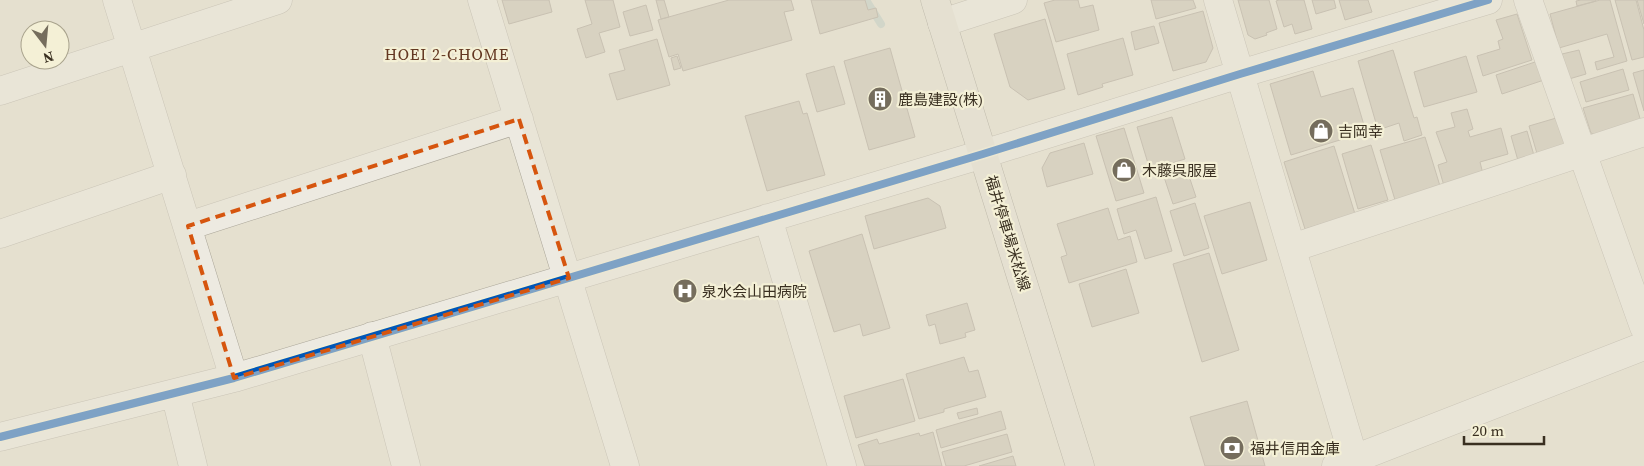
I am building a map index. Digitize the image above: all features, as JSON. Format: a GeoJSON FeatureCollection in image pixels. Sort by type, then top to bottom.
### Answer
{"type":"FeatureCollection","features":[{"type":"Feature","properties":{"kind":"main road","name":"福井停車場米松線"},"geometry":{"type":"LineString","coordinates":[[938,12],[1080,466]]}},
{"type":"Feature","properties":{"kind":"street"},"geometry":{"type":"LineString","coordinates":[[117,0],[234,378]]}},
{"type":"Feature","properties":{"kind":"street"},"geometry":{"type":"LineString","coordinates":[[0,90],[278,0]]}},
{"type":"Feature","properties":{"kind":"street"},"geometry":{"type":"LineString","coordinates":[[482,0],[625,466]]}},
{"type":"Feature","properties":{"kind":"street"},"geometry":{"type":"LineString","coordinates":[[938,12],[1013,0]]}},
{"type":"Feature","properties":{"kind":"street"},"geometry":{"type":"LineString","coordinates":[[1218,0],[1292,248],[1349,464],[1644,346]]}},
{"type":"Feature","properties":{"kind":"street"},"geometry":{"type":"LineString","coordinates":[[0,437],[234,378],[983,154],[1023,140],[1488,0]]}},
{"type":"Feature","properties":{"kind":"street"},"geometry":{"type":"LineString","coordinates":[[1528,0],[1644,327]]}},
{"type":"Feature","properties":{"kind":"street"},"geometry":{"type":"LineString","coordinates":[[188,226],[519,119]]}},
{"type":"Feature","properties":{"kind":"street"},"geometry":{"type":"LineString","coordinates":[[1292,248],[1644,132]]}},
{"type":"Feature","properties":{"kind":"street"},"geometry":{"type":"LineString","coordinates":[[0,234],[172,175]]}},
{"type":"Feature","properties":{"kind":"street"},"geometry":{"type":"LineString","coordinates":[[768,218],[842,466]]}},
{"type":"Feature","properties":{"kind":"street"},"geometry":{"type":"LineString","coordinates":[[372,336],[406,466]]}},
{"type":"Feature","properties":{"kind":"street"},"geometry":{"type":"LineString","coordinates":[[175,393],[193,466]]}},
{"type":"Feature","properties":{"kind":"highlighted area"},"geometry":{"type":"Polygon","coordinates":[[[519,119],[569,278],[234,378],[188,226],[519,119]]]}},
{"type":"Feature","properties":{"kind":"building"},"geometry":{"type":"Polygon","coordinates":[[[502,0],[549,0],[552,12],[509,24],[502,0]]]}},
{"type":"Feature","properties":{"kind":"building"},"geometry":{"type":"Polygon","coordinates":[[[585,0],[613,0],[620,27],[599,33],[605,52],[586,58],[577,29],[592,24],[585,0]]]}},
{"type":"Feature","properties":{"kind":"building"},"geometry":{"type":"Polygon","coordinates":[[[656,0],[664,0],[669,17],[661,19],[656,0]]]}},
{"type":"Feature","properties":{"kind":"building"},"geometry":{"type":"Polygon","coordinates":[[[729,0],[791,0],[794,10],[784,12],[792,40],[683,71],[678,54],[669,57],[658,20],[729,0]]]}},
{"type":"Feature","properties":{"kind":"building"},"geometry":{"type":"Polygon","coordinates":[[[811,0],[865,0],[868,10],[876,8],[878,17],[820,34],[811,0]]]}},
{"type":"Feature","properties":{"kind":"building"},"geometry":{"type":"Polygon","coordinates":[[[1055,0],[1078,0],[1080,8],[1093,5],[1099,30],[1056,42],[1044,3],[1055,0]]]}},
{"type":"Feature","properties":{"kind":"building"},"geometry":{"type":"Polygon","coordinates":[[[1151,0],[1193,0],[1196,8],[1156,19],[1151,0]]]}},
{"type":"Feature","properties":{"kind":"building"},"geometry":{"type":"Polygon","coordinates":[[[1238,0],[1269,0],[1277,29],[1255,39],[1248,35],[1238,0]]]}},
{"type":"Feature","properties":{"kind":"building"},"geometry":{"type":"Polygon","coordinates":[[[1304,0],[1312,29],[1295,34],[1292,24],[1284,27],[1276,1],[1304,0]]]}},
{"type":"Feature","properties":{"kind":"building"},"geometry":{"type":"Polygon","coordinates":[[[1312,0],[1334,0],[1336,8],[1316,14],[1312,0]]]}},
{"type":"Feature","properties":{"kind":"building"},"geometry":{"type":"Polygon","coordinates":[[[1339,0],[1368,0],[1372,12],[1345,20],[1339,0]]]}},
{"type":"Feature","properties":{"kind":"building"},"geometry":{"type":"Polygon","coordinates":[[[1600,0],[1610,0],[1627,61],[1597,70],[1595,62],[1614,57],[1607,34],[1559,48],[1550,14],[1600,0]]]}},
{"type":"Feature","properties":{"kind":"building"},"geometry":{"type":"Polygon","coordinates":[[[1615,0],[1636,0],[1644,30],[1644,57],[1632,60],[1615,0]]]}},
{"type":"Feature","properties":{"kind":"building"},"geometry":{"type":"Polygon","coordinates":[[[1637,0],[1644,0],[1644,24],[1637,0]]]}},
{"type":"Feature","properties":{"kind":"building"},"geometry":{"type":"Polygon","coordinates":[[[1576,1],[1596,1],[1577,6],[1576,1]]]}},
{"type":"Feature","properties":{"kind":"building"},"geometry":{"type":"Polygon","coordinates":[[[646,5],[653,30],[630,36],[623,12],[646,5]]]}},
{"type":"Feature","properties":{"kind":"building"},"geometry":{"type":"Polygon","coordinates":[[[1203,11],[1213,48],[1206,62],[1173,71],[1159,23],[1203,11]]]}},
{"type":"Feature","properties":{"kind":"building"},"geometry":{"type":"Polygon","coordinates":[[[1517,14],[1532,60],[1483,76],[1477,56],[1500,49],[1498,41],[1503,39],[1496,20],[1517,14]]]}},
{"type":"Feature","properties":{"kind":"building"},"geometry":{"type":"Polygon","coordinates":[[[1045,19],[1065,89],[1028,100],[1010,87],[994,34],[1045,19]]]}},
{"type":"Feature","properties":{"kind":"building"},"geometry":{"type":"Polygon","coordinates":[[[1154,26],[1159,43],[1135,50],[1131,32],[1154,26]]]}},
{"type":"Feature","properties":{"kind":"building"},"geometry":{"type":"Polygon","coordinates":[[[1123,38],[1133,75],[1102,84],[1103,87],[1078,95],[1067,54],[1123,38]]]}},
{"type":"Feature","properties":{"kind":"building"},"geometry":{"type":"Polygon","coordinates":[[[657,39],[670,85],[617,100],[609,74],[625,70],[619,50],[657,39]]]}},
{"type":"Feature","properties":{"kind":"building","name":"鹿島建設(株)"},"geometry":{"type":"Polygon","coordinates":[[[890,48],[915,137],[869,150],[844,61],[890,48]]]}},
{"type":"Feature","properties":{"kind":"building"},"geometry":{"type":"Polygon","coordinates":[[[1393,50],[1414,118],[1417,117],[1422,135],[1404,141],[1399,123],[1378,130],[1358,61],[1393,50]]]}},
{"type":"Feature","properties":{"kind":"building"},"geometry":{"type":"Polygon","coordinates":[[[1579,50],[1586,74],[1569,79],[1562,54],[1579,50]]]}},
{"type":"Feature","properties":{"kind":"building"},"geometry":{"type":"Polygon","coordinates":[[[677,56],[681,68],[674,70],[671,58],[677,56]]]}},
{"type":"Feature","properties":{"kind":"building"},"geometry":{"type":"Polygon","coordinates":[[[1466,56],[1477,92],[1424,107],[1414,72],[1466,56]]]}},
{"type":"Feature","properties":{"kind":"building"},"geometry":{"type":"Polygon","coordinates":[[[1538,61],[1544,80],[1502,94],[1496,75],[1538,61]]]}},
{"type":"Feature","properties":{"kind":"building"},"geometry":{"type":"Polygon","coordinates":[[[834,66],[845,104],[817,112],[806,74],[834,66]]]}},
{"type":"Feature","properties":{"kind":"building"},"geometry":{"type":"Polygon","coordinates":[[[1623,69],[1629,90],[1586,102],[1580,82],[1623,69]]]}},
{"type":"Feature","properties":{"kind":"building"},"geometry":{"type":"Polygon","coordinates":[[[1644,70],[1644,111],[1633,73],[1644,70]]]}},
{"type":"Feature","properties":{"kind":"building"},"geometry":{"type":"Polygon","coordinates":[[[1313,71],[1321,97],[1353,88],[1366,132],[1291,155],[1270,84],[1313,71]]]}},
{"type":"Feature","properties":{"kind":"building"},"geometry":{"type":"Polygon","coordinates":[[[1633,94],[1641,122],[1599,137],[1591,133],[1583,108],[1633,94]]]}},
{"type":"Feature","properties":{"kind":"building"},"geometry":{"type":"Polygon","coordinates":[[[799,101],[803,114],[807,113],[825,175],[767,191],[745,116],[799,101]]]}},
{"type":"Feature","properties":{"kind":"building"},"geometry":{"type":"Polygon","coordinates":[[[1467,109],[1473,129],[1468,131],[1470,137],[1501,128],[1508,154],[1480,162],[1483,174],[1444,186],[1438,165],[1447,162],[1436,132],[1455,127],[1451,113],[1467,109]]]}},
{"type":"Feature","properties":{"kind":"building"},"geometry":{"type":"Polygon","coordinates":[[[1563,116],[1570,141],[1561,150],[1538,157],[1529,126],[1563,116]]]}},
{"type":"Feature","properties":{"kind":"building"},"geometry":{"type":"Polygon","coordinates":[[[1172,117],[1185,159],[1150,170],[1137,127],[1172,117]]]}},
{"type":"Feature","properties":{"kind":"building"},"geometry":{"type":"Polygon","coordinates":[[[1124,128],[1144,193],[1116,201],[1096,136],[1124,128]]]}},
{"type":"Feature","properties":{"kind":"building"},"geometry":{"type":"Polygon","coordinates":[[[1527,131],[1535,159],[1519,164],[1511,136],[1527,131]]]}},
{"type":"Feature","properties":{"kind":"building"},"geometry":{"type":"Polygon","coordinates":[[[1425,137],[1440,186],[1395,200],[1380,150],[1425,137]]]}},
{"type":"Feature","properties":{"kind":"building"},"geometry":{"type":"Polygon","coordinates":[[[1084,143],[1093,174],[1047,187],[1042,168],[1050,153],[1084,143]]]}},
{"type":"Feature","properties":{"kind":"building"},"geometry":{"type":"Polygon","coordinates":[[[1371,145],[1388,200],[1358,209],[1342,154],[1371,145]]]}},
{"type":"Feature","properties":{"kind":"building"},"geometry":{"type":"Polygon","coordinates":[[[1334,146],[1355,214],[1305,229],[1284,162],[1334,146]]]}},
{"type":"Feature","properties":{"kind":"building"},"geometry":{"type":"Polygon","coordinates":[[[1187,170],[1196,197],[1173,204],[1164,177],[1187,170]]]}},
{"type":"Feature","properties":{"kind":"building"},"geometry":{"type":"Polygon","coordinates":[[[1156,197],[1172,251],[1145,259],[1136,230],[1124,234],[1117,209],[1156,197]]]}},
{"type":"Feature","properties":{"kind":"building"},"geometry":{"type":"Polygon","coordinates":[[[928,198],[940,206],[946,228],[874,249],[865,216],[928,198]]]}},
{"type":"Feature","properties":{"kind":"building"},"geometry":{"type":"Polygon","coordinates":[[[1250,202],[1267,260],[1222,274],[1204,216],[1250,202]]]}},
{"type":"Feature","properties":{"kind":"building"},"geometry":{"type":"Polygon","coordinates":[[[1195,203],[1209,248],[1184,256],[1170,211],[1195,203]]]}},
{"type":"Feature","properties":{"kind":"building"},"geometry":{"type":"Polygon","coordinates":[[[1108,208],[1118,240],[1130,236],[1137,262],[1069,283],[1061,257],[1067,255],[1057,224],[1108,208]]]}},
{"type":"Feature","properties":{"kind":"building"},"geometry":{"type":"Polygon","coordinates":[[[862,234],[890,328],[863,336],[860,324],[834,332],[809,251],[862,234]]]}},
{"type":"Feature","properties":{"kind":"building"},"geometry":{"type":"Polygon","coordinates":[[[1209,253],[1239,350],[1202,362],[1173,264],[1209,253]]]}},
{"type":"Feature","properties":{"kind":"building"},"geometry":{"type":"Polygon","coordinates":[[[1126,269],[1139,313],[1092,327],[1079,284],[1126,269]]]}},
{"type":"Feature","properties":{"kind":"building"},"geometry":{"type":"Polygon","coordinates":[[[967,303],[975,330],[965,333],[966,337],[940,344],[935,324],[929,326],[926,315],[967,303]]]}},
{"type":"Feature","properties":{"kind":"building"},"geometry":{"type":"Polygon","coordinates":[[[964,357],[969,372],[978,370],[986,397],[944,409],[944,412],[919,419],[906,374],[964,357]]]}},
{"type":"Feature","properties":{"kind":"building"},"geometry":{"type":"Polygon","coordinates":[[[903,379],[915,421],[856,438],[844,396],[903,379]]]}},
{"type":"Feature","properties":{"kind":"building"},"geometry":{"type":"Polygon","coordinates":[[[1247,401],[1265,466],[1205,466],[1190,417],[1247,401]]]}},
{"type":"Feature","properties":{"kind":"building"},"geometry":{"type":"Polygon","coordinates":[[[977,408],[978,414],[959,419],[957,413],[977,408]]]}},
{"type":"Feature","properties":{"kind":"building"},"geometry":{"type":"Polygon","coordinates":[[[1001,411],[1006,429],[941,448],[936,430],[1001,411]]]}},
{"type":"Feature","properties":{"kind":"building"},"geometry":{"type":"Polygon","coordinates":[[[933,432],[942,466],[865,466],[858,445],[877,439],[879,444],[919,433],[920,436],[933,432]]]}},
{"type":"Feature","properties":{"kind":"building"},"geometry":{"type":"Polygon","coordinates":[[[1007,434],[1012,452],[964,466],[946,466],[942,452],[1007,434]]]}},
{"type":"Feature","properties":{"kind":"building"},"geometry":{"type":"Polygon","coordinates":[[[1013,456],[1016,466],[979,466],[1013,456]]]}},
{"type":"Feature","properties":{"kind":"waterway"},"geometry":{"type":"LineString","coordinates":[[866,0],[881,24]]}},
{"type":"Feature","properties":{"kind":"cycle path"},"geometry":{"type":"LineString","coordinates":[[0,437],[234,378],[983,154],[1240,74],[1488,0]]}},
{"type":"Feature","properties":{"kind":"place","name":"鹿島建設(株)"},"geometry":{"type":"Point","coordinates":[880,99]}},
{"type":"Feature","properties":{"kind":"place","name":"吉岡幸"},"geometry":{"type":"Point","coordinates":[1321,131]}},
{"type":"Feature","properties":{"kind":"place","name":"木藤呉服屋"},"geometry":{"type":"Point","coordinates":[1124,170]}},
{"type":"Feature","properties":{"kind":"place","name":"泉水会山田病院"},"geometry":{"type":"Point","coordinates":[685,291]}},
{"type":"Feature","properties":{"kind":"place","name":"福井信用金庫"},"geometry":{"type":"Point","coordinates":[1232,448]}},
{"type":"Feature","properties":{"kind":"district","name":"HOEI 2-CHOME"},"geometry":{"type":"Point","coordinates":[447,54]}}]}
